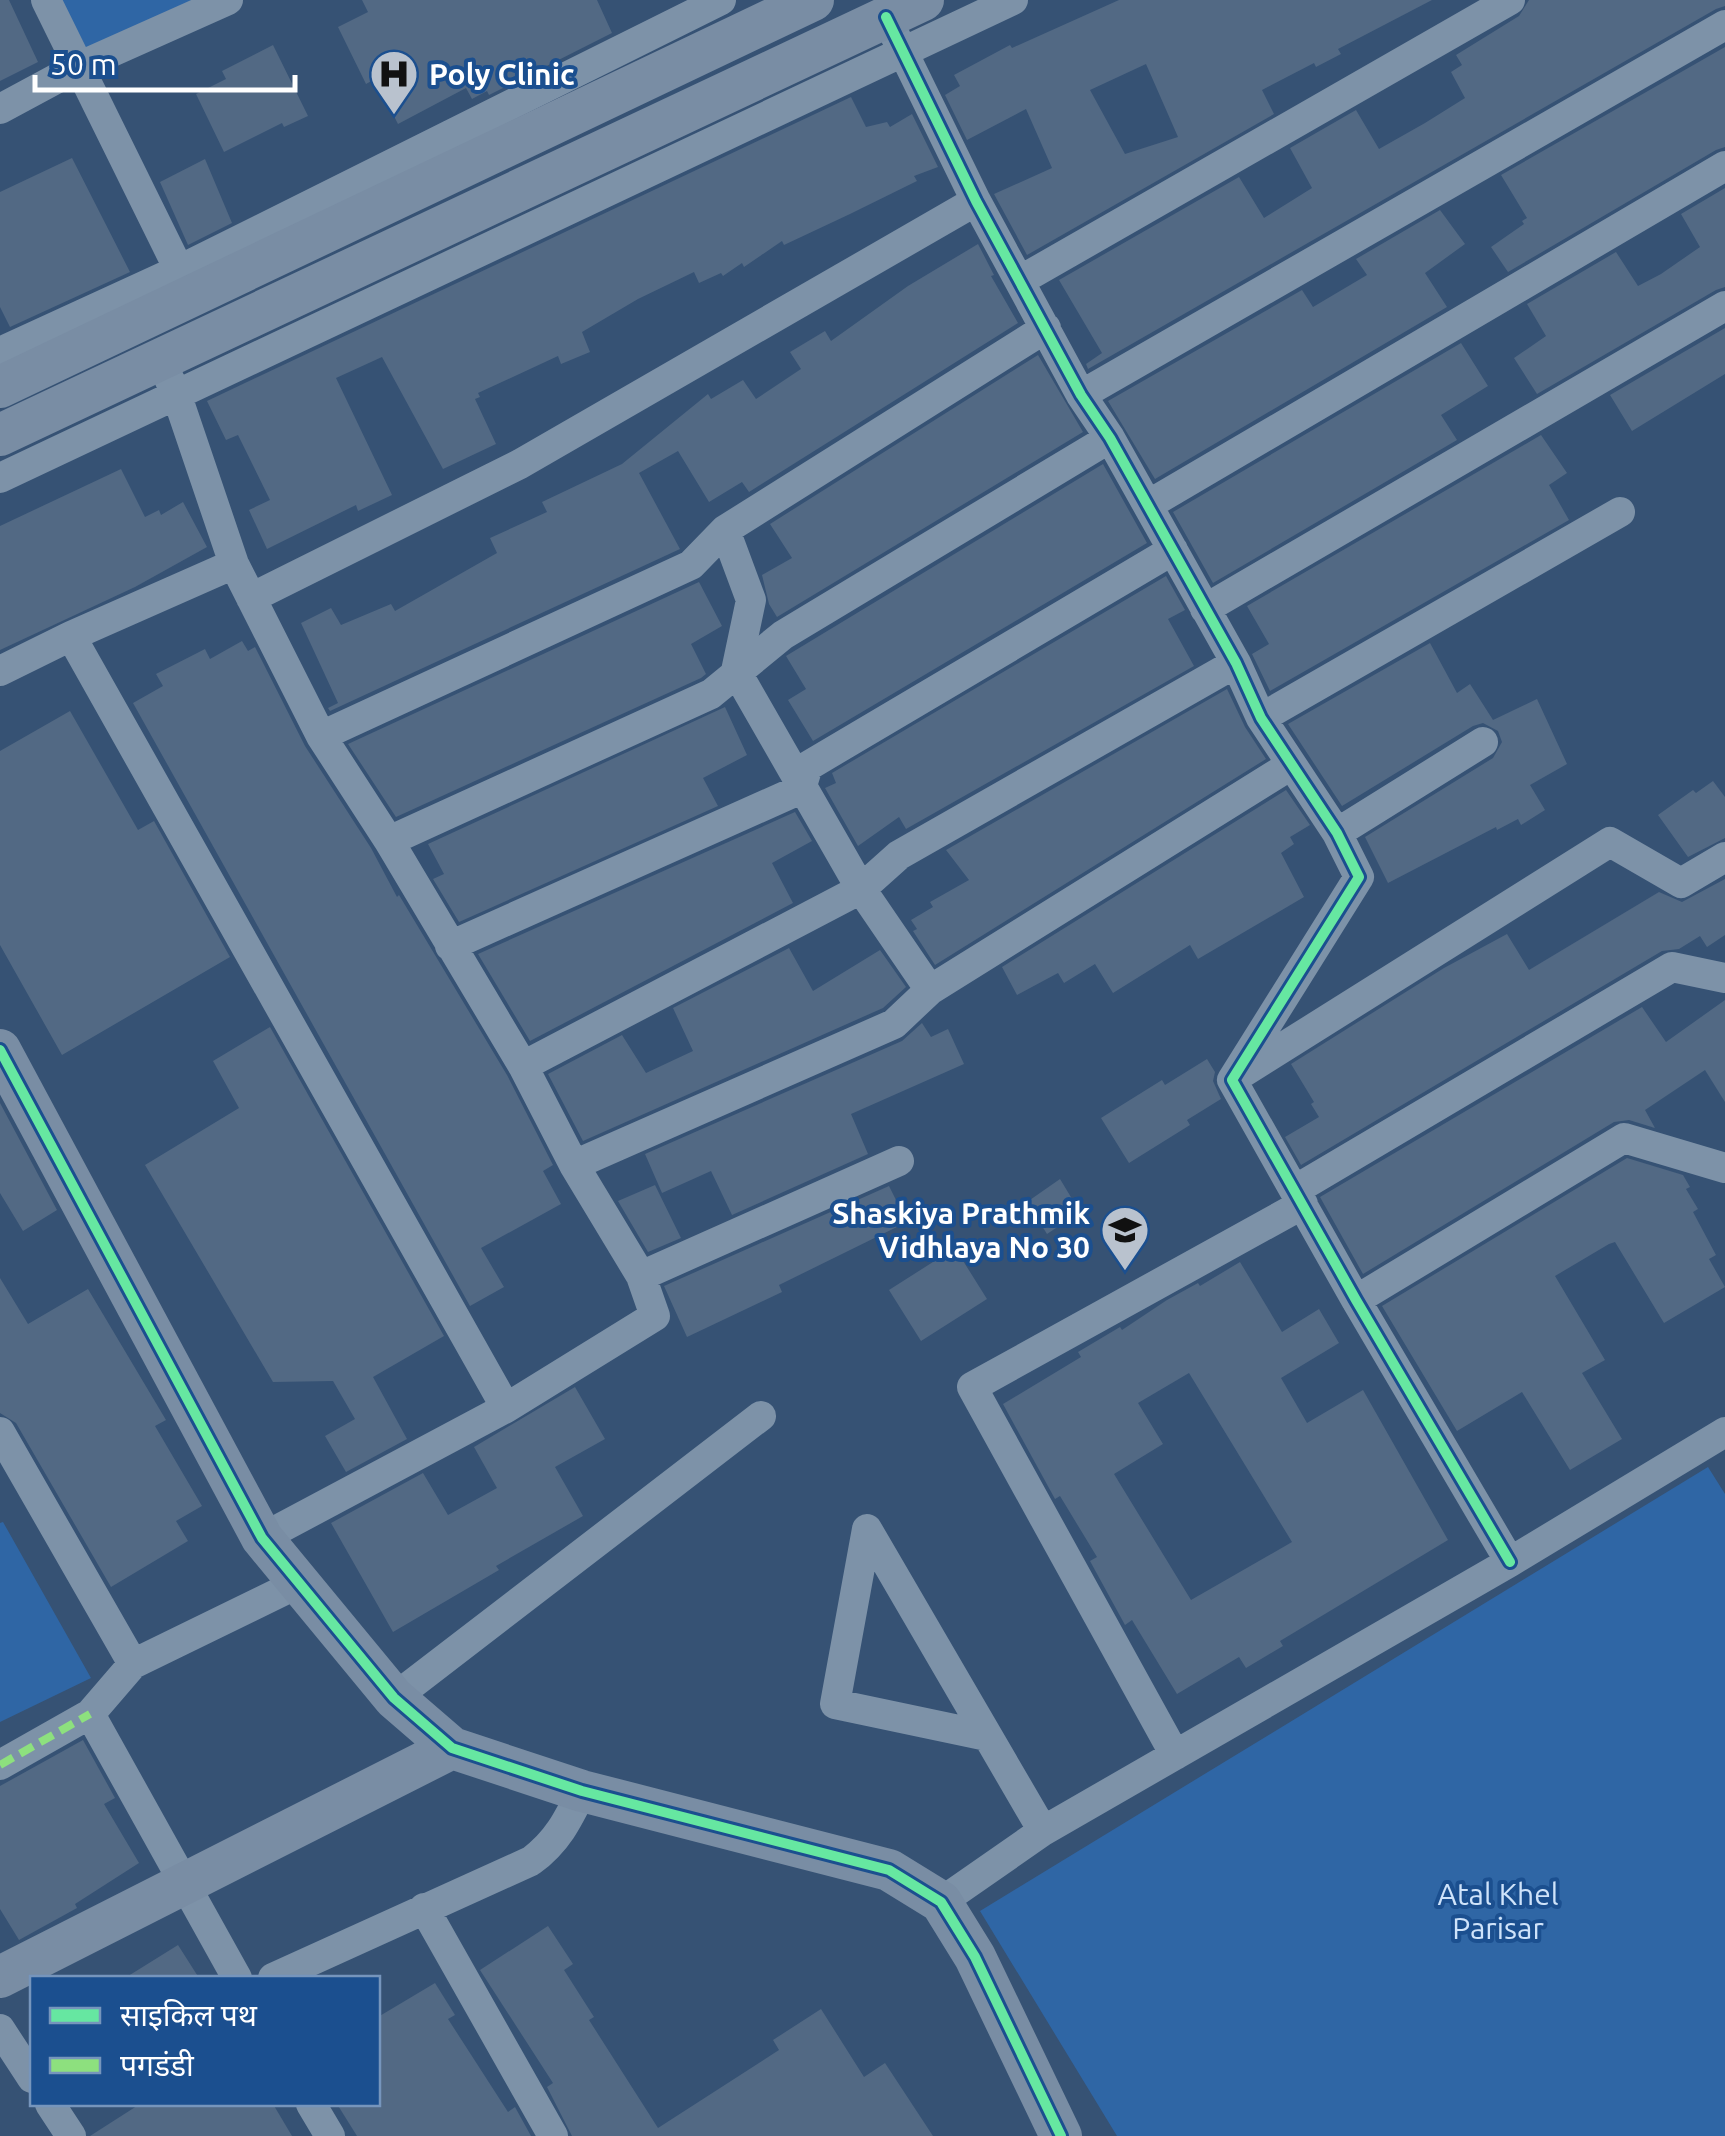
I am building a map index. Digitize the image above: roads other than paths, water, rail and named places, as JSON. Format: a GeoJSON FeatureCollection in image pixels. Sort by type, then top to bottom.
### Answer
{"type":"FeatureCollection","features":[{"type":"Feature","properties":{"kind":"street"},"geometry":{"type":"LineString","coordinates":[[46,0],[186,284]]}},
{"type":"Feature","properties":{"kind":"street"},"geometry":{"type":"LineString","coordinates":[[0,109],[78,68],[228,0]]}},
{"type":"Feature","properties":{"kind":"street"},"geometry":{"type":"LineString","coordinates":[[0,388],[186,284],[686,23],[721,0]]}},
{"type":"Feature","properties":{"kind":"street"},"geometry":{"type":"LineString","coordinates":[[686,23],[814,0]]}},
{"type":"Feature","properties":{"kind":"street"},"geometry":{"type":"LineString","coordinates":[[0,478],[169,379],[904,23],[1012,0]]}},
{"type":"Feature","properties":{"kind":"street"},"geometry":{"type":"LineString","coordinates":[[1021,280],[1510,0]]}},
{"type":"Feature","properties":{"kind":"street"},"geometry":{"type":"LineString","coordinates":[[904,23],[976,200],[1081,396],[1110,438],[1236,662],[1261,718],[1337,834],[1359,877],[1232,1080]]}},
{"type":"Feature","properties":{"kind":"street"},"geometry":{"type":"LineString","coordinates":[[1081,396],[1725,25]]}},
{"type":"Feature","properties":{"kind":"street"},"geometry":{"type":"LineString","coordinates":[[1148,505],[1725,166]]}},
{"type":"Feature","properties":{"kind":"street"},"geometry":{"type":"LineString","coordinates":[[251,598],[520,464],[976,200]]}},
{"type":"Feature","properties":{"kind":"street"},"geometry":{"type":"LineString","coordinates":[[0,352],[186,284]]}},
{"type":"Feature","properties":{"kind":"street"},"geometry":{"type":"LineString","coordinates":[[1205,608],[1725,306]]}},
{"type":"Feature","properties":{"kind":"street"},"geometry":{"type":"LineString","coordinates":[[321,736],[692,564],[725,530],[1046,328]]}},
{"type":"Feature","properties":{"kind":"street"},"geometry":{"type":"LineString","coordinates":[[0,435],[169,379]]}},
{"type":"Feature","properties":{"kind":"street"},"geometry":{"type":"LineString","coordinates":[[169,379],[234,564],[321,736],[389,841],[522,1066],[574,1165],[641,1276],[655,1316],[506,1408],[262,1538]]}},
{"type":"Feature","properties":{"kind":"street"},"geometry":{"type":"LineString","coordinates":[[389,841],[711,694],[783,635],[1110,438]]}},
{"type":"Feature","properties":{"kind":"street"},"geometry":{"type":"LineString","coordinates":[[1261,718],[1620,512]]}},
{"type":"Feature","properties":{"kind":"street"},"geometry":{"type":"LineString","coordinates":[[725,530],[751,600],[736,671],[860,889],[930,990]]}},
{"type":"Feature","properties":{"kind":"street"},"geometry":{"type":"LineString","coordinates":[[450,946],[800,788],[808,766],[1172,550]]}},
{"type":"Feature","properties":{"kind":"street"},"geometry":{"type":"LineString","coordinates":[[0,671],[234,564]]}},
{"type":"Feature","properties":{"kind":"street"},"geometry":{"type":"LineString","coordinates":[[71,636],[506,1408]]}},
{"type":"Feature","properties":{"kind":"street"},"geometry":{"type":"LineString","coordinates":[[522,1066],[860,889],[899,854],[1236,662]]}},
{"type":"Feature","properties":{"kind":"street"},"geometry":{"type":"LineString","coordinates":[[1337,834],[1483,742]]}},
{"type":"Feature","properties":{"kind":"street"},"geometry":{"type":"LineString","coordinates":[[574,1165],[894,1024],[930,990],[1291,766]]}},
{"type":"Feature","properties":{"kind":"street"},"geometry":{"type":"LineString","coordinates":[[1232,1080],[1610,842],[1682,883],[1725,857]]}},
{"type":"Feature","properties":{"kind":"street"},"geometry":{"type":"LineString","coordinates":[[1175,1755],[972,1388],[1300,1197],[1672,967],[1725,978]]}},
{"type":"Feature","properties":{"kind":"street"},"geometry":{"type":"LineString","coordinates":[[0,1050],[262,1538],[394,1698],[452,1748],[582,1791],[890,1870],[941,1902],[975,1957],[1060,2136]]}},
{"type":"Feature","properties":{"kind":"street"},"geometry":{"type":"LineString","coordinates":[[1232,1080],[1510,1562]]}},
{"type":"Feature","properties":{"kind":"street"},"geometry":{"type":"LineString","coordinates":[[1356,1300],[1624,1138],[1725,1168]]}},
{"type":"Feature","properties":{"kind":"street"},"geometry":{"type":"LineString","coordinates":[[641,1276],[899,1161]]}},
{"type":"Feature","properties":{"kind":"street"},"geometry":{"type":"LineString","coordinates":[[394,1698],[761,1416]]}},
{"type":"Feature","properties":{"kind":"street"},"geometry":{"type":"LineString","coordinates":[[0,1432],[134,1664]]}},
{"type":"Feature","properties":{"kind":"street"},"geometry":{"type":"LineString","coordinates":[[941,1902],[1043,1831],[1510,1562],[1725,1432]]}},
{"type":"Feature","properties":{"kind":"street"},"geometry":{"type":"LineString","coordinates":[[987,1736],[835,1704],[867,1529],[1043,1831]]}},
{"type":"Feature","properties":{"kind":"street"},"geometry":{"type":"LineString","coordinates":[[0,1764],[90,1714],[134,1664],[301,1582]]}},
{"type":"Feature","properties":{"kind":"street"},"geometry":{"type":"LineString","coordinates":[[90,1714],[236,1976]]}},
{"type":"Feature","properties":{"kind":"street"},"geometry":{"type":"LineString","coordinates":[[0,1977],[452,1748]]}},
{"type":"Feature","properties":{"kind":"street"},"geometry":{"type":"LineString","coordinates":[[277,1976],[531,1861],[550,1847],[564,1829],[582,1791]]}},
{"type":"Feature","properties":{"kind":"street"},"geometry":{"type":"LineString","coordinates":[[424,1908],[553,2136]]}},
{"type":"Feature","properties":{"kind":"street"},"geometry":{"type":"LineString","coordinates":[[0,2029],[30,2075]]}},
{"type":"Feature","properties":{"kind":"street"},"geometry":{"type":"LineString","coordinates":[[51,2106],[64,2134]]}},
{"type":"Feature","properties":{"kind":"street"},"geometry":{"type":"LineString","coordinates":[[312,2106],[330,2136]]}},
{"type":"Feature","properties":{"kind":"place","name":"Poly Clinic"},"geometry":{"type":"Point","coordinates":[394,116]}},
{"type":"Feature","properties":{"kind":"place","name":"Shaskiya Prathmik Vidhlaya No 30"},"geometry":{"type":"Point","coordinates":[1125,1272]}},
{"type":"Feature","properties":{"kind":"park label","name":"Atal Khel Parisar"},"geometry":{"type":"Point","coordinates":[1498,1911]}}]}
